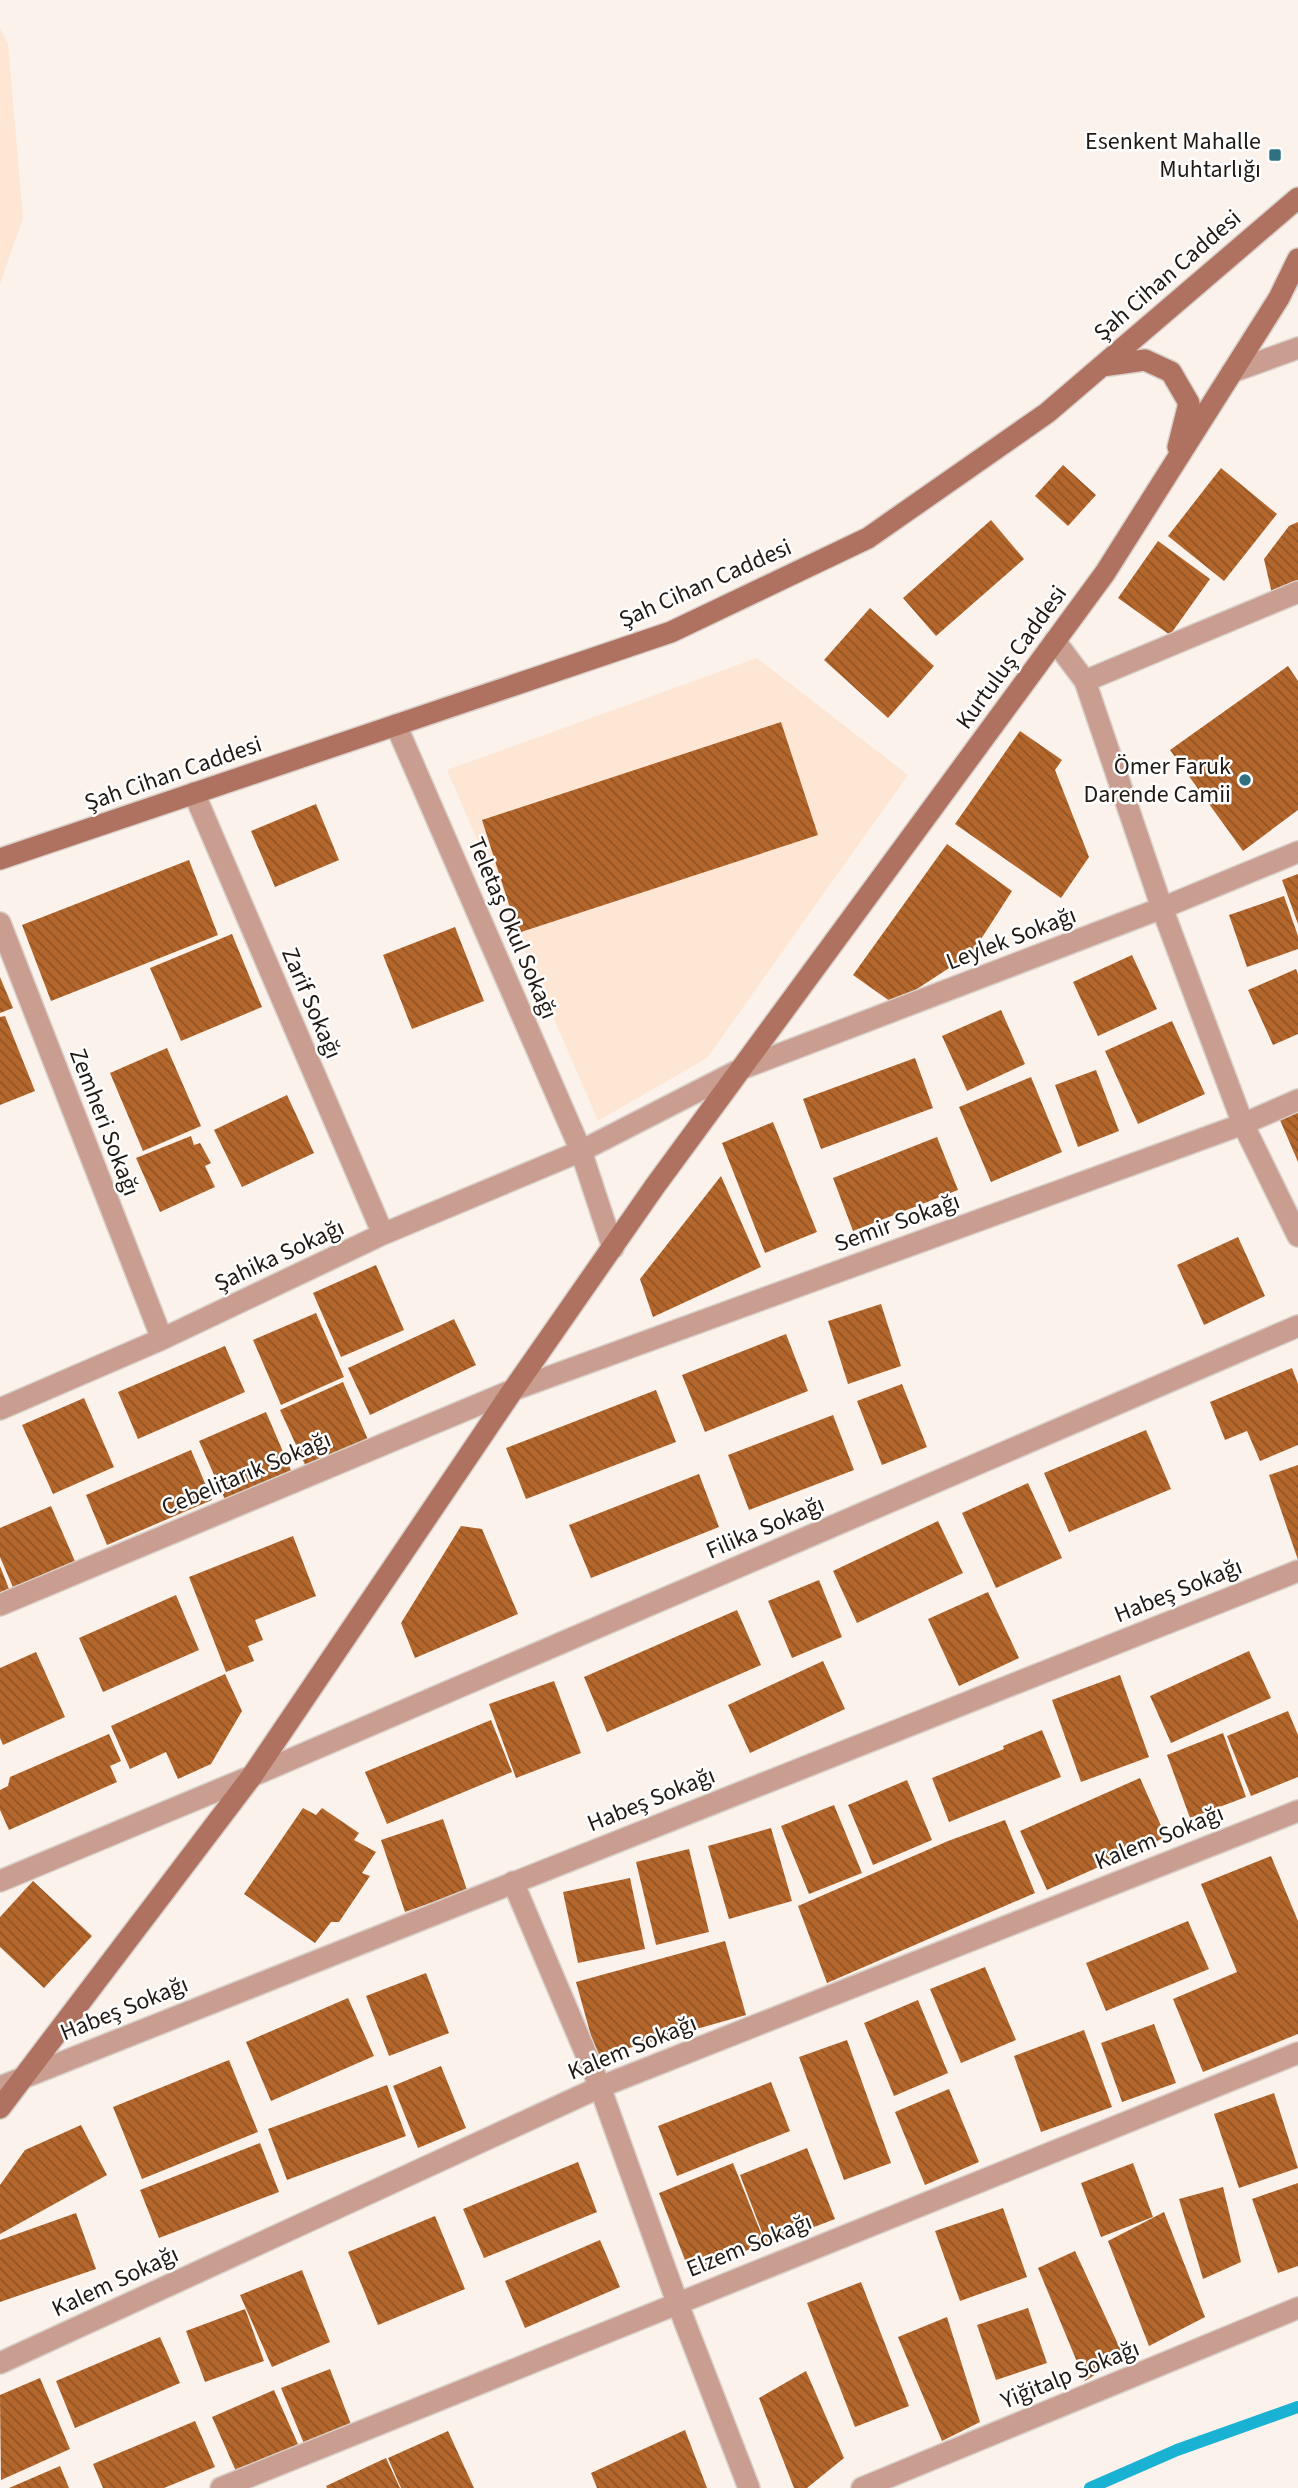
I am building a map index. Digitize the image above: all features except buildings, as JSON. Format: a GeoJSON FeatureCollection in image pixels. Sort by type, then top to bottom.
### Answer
{"type":"FeatureCollection","features":[{"type":"Feature","properties":{"kind":"main road","name":"Şah Cihan Caddesi"},"geometry":{"type":"LineString","coordinates":[[0,859],[671,632],[868,538],[1047,413],[1298,198]]}},
{"type":"Feature","properties":{"kind":"main road","name":"Kurtuluş Caddesi"},"geometry":{"type":"LineString","coordinates":[[0,2108],[252,1776],[612,1248],[1105,573],[1279,298],[1298,259]]}},
{"type":"Feature","properties":{"kind":"main road"},"geometry":{"type":"LineString","coordinates":[[1102,366],[1145,360],[1171,372],[1189,403],[1175,463]]}},
{"type":"Feature","properties":{"kind":"street"},"geometry":{"type":"LineString","coordinates":[[1231,372],[1298,348]]}},
{"type":"Feature","properties":{"kind":"street"},"geometry":{"type":"LineString","coordinates":[[1085,681],[1298,592]]}},
{"type":"Feature","properties":{"kind":"street"},"geometry":{"type":"LineString","coordinates":[[1055,641],[1085,681],[1162,908],[1243,1124],[1298,1236]]}},
{"type":"Feature","properties":{"kind":"street","name":"Teletaş Okul Sokağı"},"geometry":{"type":"LineString","coordinates":[[396,725],[581,1152],[612,1248]]}},
{"type":"Feature","properties":{"kind":"street","name":"Zarif Sokağı"},"geometry":{"type":"LineString","coordinates":[[194,793],[383,1234]]}},
{"type":"Feature","properties":{"kind":"street","name":"Leylek Sokağı"},"geometry":{"type":"LineString","coordinates":[[581,1152],[741,1069],[1162,908],[1298,852]]}},
{"type":"Feature","properties":{"kind":"street","name":"Zemheri Sokağı"},"geometry":{"type":"LineString","coordinates":[[0,923],[162,1339]]}},
{"type":"Feature","properties":{"kind":"street","name":"Semir Sokağı"},"geometry":{"type":"LineString","coordinates":[[513,1390],[1243,1124],[1298,1101]]}},
{"type":"Feature","properties":{"kind":"street","name":"Şahika Sokağı"},"geometry":{"type":"LineString","coordinates":[[0,1409],[162,1339],[383,1234],[581,1152]]}},
{"type":"Feature","properties":{"kind":"street","name":"Filika Sokağı"},"geometry":{"type":"LineString","coordinates":[[0,1881],[252,1776],[1298,1326]]}},
{"type":"Feature","properties":{"kind":"street","name":"Cebelitarık Sokağı"},"geometry":{"type":"LineString","coordinates":[[0,1605],[513,1390]]}},
{"type":"Feature","properties":{"kind":"street","name":"Habeş Sokağı"},"geometry":{"type":"LineString","coordinates":[[0,2087],[1298,1571]]}},
{"type":"Feature","properties":{"kind":"street","name":"Kalem Sokağı"},"geometry":{"type":"LineString","coordinates":[[0,2363],[600,2087],[1298,1811]]}},
{"type":"Feature","properties":{"kind":"street"},"geometry":{"type":"LineString","coordinates":[[513,1882],[600,2087],[677,2302],[750,2488]]}},
{"type":"Feature","properties":{"kind":"street","name":"Elzem Sokağı"},"geometry":{"type":"LineString","coordinates":[[221,2488],[1298,2053]]}},
{"type":"Feature","properties":{"kind":"street","name":"Yiğitalp Sokağı"},"geometry":{"type":"LineString","coordinates":[[862,2488],[1298,2308]]}},
{"type":"Feature","properties":{"kind":"shaded area"},"geometry":{"type":"Polygon","coordinates":[[[0,29],[8,44],[23,218],[0,284],[0,29]]]}},
{"type":"Feature","properties":{"kind":"shaded area"},"geometry":{"type":"Polygon","coordinates":[[[757,658],[908,775],[707,1058],[598,1121],[447,770],[757,658]]]}},
{"type":"Feature","properties":{"kind":"waterway"},"geometry":{"type":"LineString","coordinates":[[1090,2488],[1177,2450],[1298,2407]]}},
{"type":"Feature","properties":{"kind":"place","name":"Esenkent Mahalle Muhtarlığı"},"geometry":{"type":"Point","coordinates":[1275,155]}},
{"type":"Feature","properties":{"kind":"place","name":"Ömer Faruk Darende Camii"},"geometry":{"type":"Point","coordinates":[1245,780]}}]}
